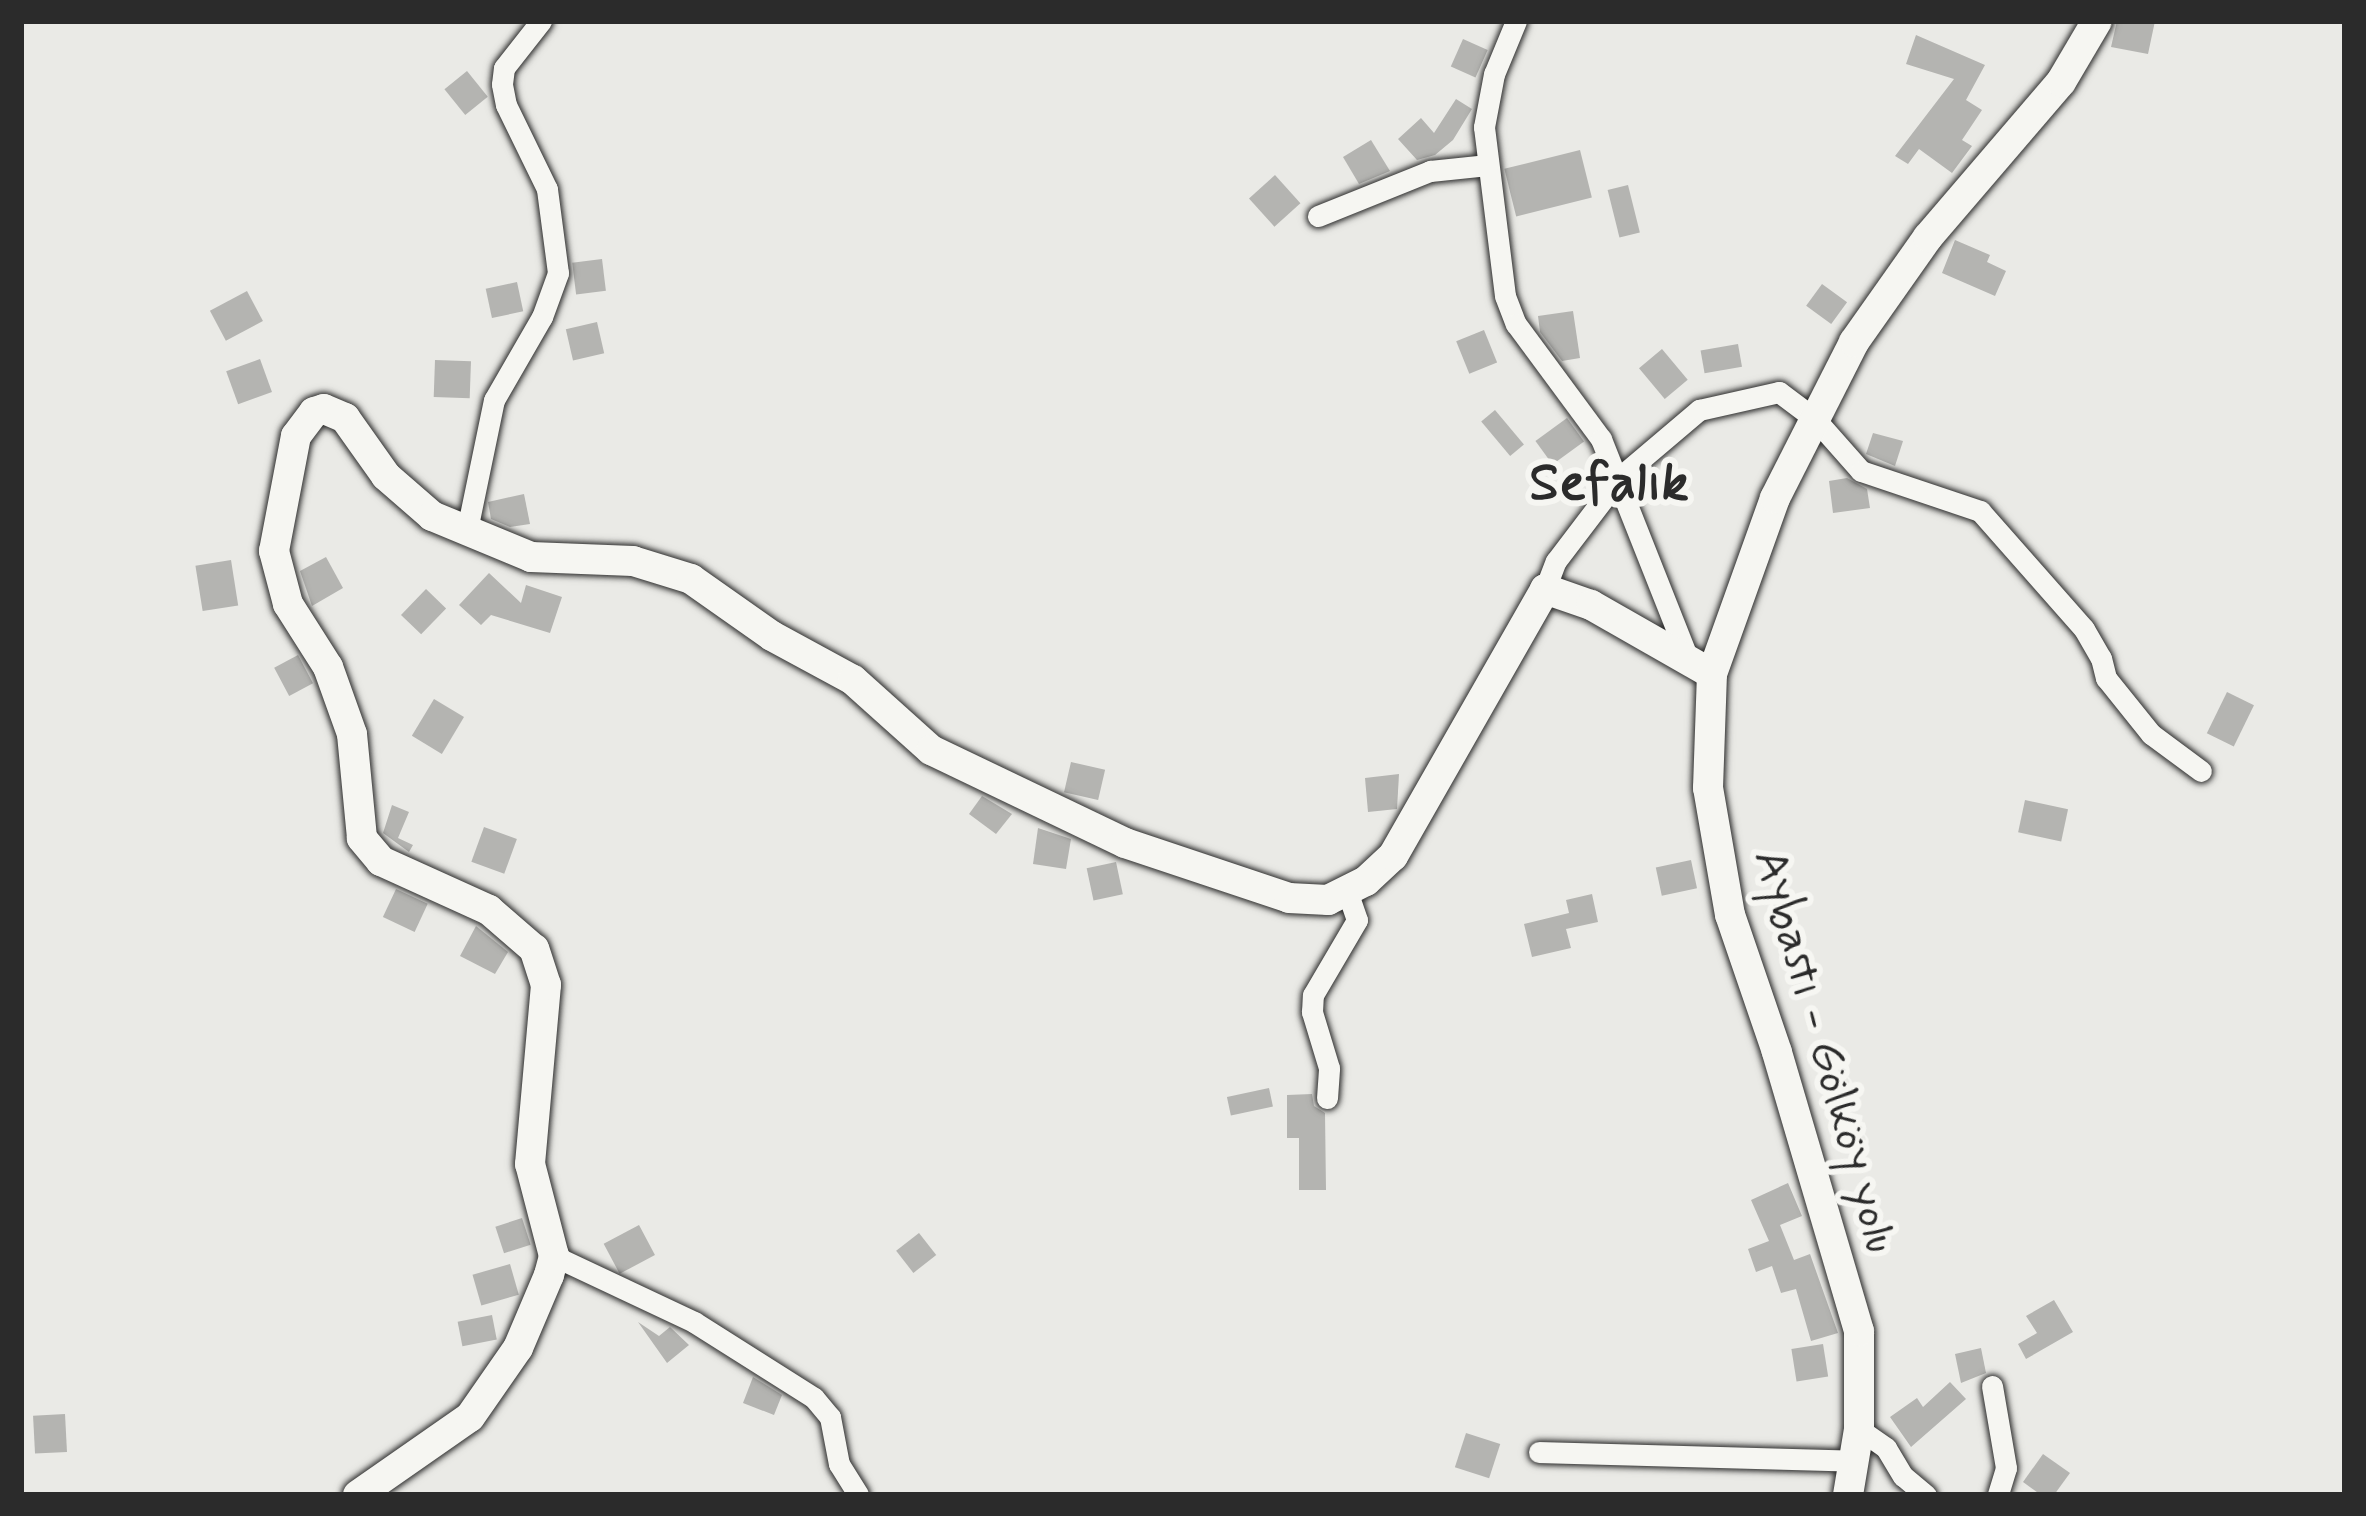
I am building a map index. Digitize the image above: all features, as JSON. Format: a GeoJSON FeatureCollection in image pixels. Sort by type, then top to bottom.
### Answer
{"type":"FeatureCollection","features":[{"type":"Feature","properties":{"kind":"street"},"geometry":{"type":"LineString","coordinates":[[466,530],[494,400],[542,317],[558,273],[547,189],[506,105],[502,84],[504,68],[541,21]]}},
{"type":"Feature","properties":{"kind":"street"},"geometry":{"type":"LineString","coordinates":[[1516,21],[1487,102],[1488,165],[1505,296],[1516,324],[1582,410],[1620,477],[1700,668]]}},
{"type":"Feature","properties":{"kind":"street","name":"Aybastı - Gölköy yolu"},"geometry":{"type":"LineString","coordinates":[[1848,1495],[1859,1429],[1859,1331],[1777,1052],[1730,915],[1708,788],[1700,668],[1775,498],[1854,342],[1928,237],[2060,82],[2097,21]]}},
{"type":"Feature","properties":{"kind":"street"},"geometry":{"type":"LineString","coordinates":[[1318,216],[1430,171],[1488,165]]}},
{"type":"Feature","properties":{"kind":"street"},"geometry":{"type":"LineString","coordinates":[[358,1495],[470,1417],[518,1348],[554,1256],[530,1164],[545,1036],[543,965],[534,949],[489,910],[381,860],[362,838],[352,734],[328,667],[288,604],[274,551],[304,419],[324,409],[335,411],[408,500],[466,530],[530,557],[665,567],[853,680],[931,750],[966,769],[1125,842],[1263,892],[1312,902],[1347,891],[1393,856],[1556,562],[1620,477],[1699,410],[1779,392],[1815,418],[1862,471],[1980,512],[2084,629],[2102,658],[2106,678],[2150,734],[2201,771]]}},
{"type":"Feature","properties":{"kind":"street"},"geometry":{"type":"LineString","coordinates":[[1545,589],[1591,605],[1700,668]]}},
{"type":"Feature","properties":{"kind":"street"},"geometry":{"type":"LineString","coordinates":[[1327,1098],[1329,1068],[1312,1012],[1313,995],[1357,920],[1347,891]]}},
{"type":"Feature","properties":{"kind":"street"},"geometry":{"type":"LineString","coordinates":[[554,1256],[694,1322],[814,1398],[830,1417],[839,1463],[858,1495]]}},
{"type":"Feature","properties":{"kind":"street"},"geometry":{"type":"LineString","coordinates":[[1992,1386],[2006,1468],[1998,1495]]}},
{"type":"Feature","properties":{"kind":"street"},"geometry":{"type":"LineString","coordinates":[[1859,1429],[1886,1448],[1904,1476],[1926,1495]]}},
{"type":"Feature","properties":{"kind":"street"},"geometry":{"type":"LineString","coordinates":[[1539,1452],[1853,1461]]}},
{"type":"Feature","properties":{"kind":"building"},"geometry":{"type":"Polygon","coordinates":[[[2117,21],[2155,21],[2148,54],[2111,47],[2117,21]]]}},
{"type":"Feature","properties":{"kind":"building"},"geometry":{"type":"Polygon","coordinates":[[[1916,35],[1985,65],[1966,100],[1982,110],[1962,140],[1972,146],[1952,173],[1919,149],[1908,164],[1895,156],[1954,79],[1906,64],[1916,35]]]}},
{"type":"Feature","properties":{"kind":"building"},"geometry":{"type":"Polygon","coordinates":[[[1463,39],[1488,50],[1475,77],[1451,66],[1463,39]]]}},
{"type":"Feature","properties":{"kind":"building"},"geometry":{"type":"Polygon","coordinates":[[[467,71],[488,97],[465,115],[444,89],[467,71]]]}},
{"type":"Feature","properties":{"kind":"building"},"geometry":{"type":"Polygon","coordinates":[[[1456,99],[1472,109],[1453,140],[1435,155],[1417,160],[1398,139],[1421,118],[1434,133],[1456,99]]]}},
{"type":"Feature","properties":{"kind":"building"},"geometry":{"type":"Polygon","coordinates":[[[1371,140],[1390,171],[1359,184],[1343,157],[1371,140]]]}},
{"type":"Feature","properties":{"kind":"building"},"geometry":{"type":"Polygon","coordinates":[[[1580,150],[1592,198],[1516,216],[1504,169],[1580,150]]]}},
{"type":"Feature","properties":{"kind":"building"},"geometry":{"type":"Polygon","coordinates":[[[1275,175],[1300,203],[1274,227],[1249,198],[1275,175]]]}},
{"type":"Feature","properties":{"kind":"building"},"geometry":{"type":"Polygon","coordinates":[[[1628,185],[1640,233],[1619,238],[1608,190],[1628,185]]]}},
{"type":"Feature","properties":{"kind":"building"},"geometry":{"type":"Polygon","coordinates":[[[1955,240],[1990,255],[1987,262],[2006,271],[1995,296],[1942,273],[1955,240]]]}},
{"type":"Feature","properties":{"kind":"building"},"geometry":{"type":"Polygon","coordinates":[[[602,259],[606,291],[576,294],[572,263],[602,259]]]}},
{"type":"Feature","properties":{"kind":"building"},"geometry":{"type":"Polygon","coordinates":[[[517,282],[523,311],[492,318],[486,289],[517,282]]]}},
{"type":"Feature","properties":{"kind":"building"},"geometry":{"type":"Polygon","coordinates":[[[1822,284],[1847,302],[1831,324],[1806,306],[1822,284]]]}},
{"type":"Feature","properties":{"kind":"building"},"geometry":{"type":"Polygon","coordinates":[[[247,291],[263,321],[226,341],[210,311],[247,291]]]}},
{"type":"Feature","properties":{"kind":"building"},"geometry":{"type":"Polygon","coordinates":[[[1573,311],[1580,358],[1562,361],[1540,332],[1538,316],[1573,311]]]}},
{"type":"Feature","properties":{"kind":"building"},"geometry":{"type":"Polygon","coordinates":[[[597,322],[604,353],[573,360],[566,329],[597,322]]]}},
{"type":"Feature","properties":{"kind":"building"},"geometry":{"type":"Polygon","coordinates":[[[1484,330],[1497,362],[1469,374],[1456,341],[1484,330]]]}},
{"type":"Feature","properties":{"kind":"building"},"geometry":{"type":"Polygon","coordinates":[[[1738,344],[1742,367],[1705,373],[1701,351],[1738,344]]]}},
{"type":"Feature","properties":{"kind":"building"},"geometry":{"type":"Polygon","coordinates":[[[1662,349],[1688,380],[1665,399],[1639,368],[1662,349]]]}},
{"type":"Feature","properties":{"kind":"building"},"geometry":{"type":"Polygon","coordinates":[[[260,359],[272,392],[238,404],[226,371],[260,359]]]}},
{"type":"Feature","properties":{"kind":"building"},"geometry":{"type":"Polygon","coordinates":[[[435,360],[471,361],[470,398],[434,397],[435,360]]]}},
{"type":"Feature","properties":{"kind":"building"},"geometry":{"type":"Polygon","coordinates":[[[1495,410],[1524,444],[1510,456],[1481,422],[1495,410]]]}},
{"type":"Feature","properties":{"kind":"building"},"geometry":{"type":"Polygon","coordinates":[[[1567,418],[1584,441],[1552,464],[1535,441],[1567,418]]]}},
{"type":"Feature","properties":{"kind":"building"},"geometry":{"type":"Polygon","coordinates":[[[1873,433],[1903,441],[1895,466],[1866,454],[1873,433]]]}},
{"type":"Feature","properties":{"kind":"building"},"geometry":{"type":"Polygon","coordinates":[[[1847,478],[1867,489],[1870,508],[1833,513],[1829,481],[1847,478]]]}},
{"type":"Feature","properties":{"kind":"building"},"geometry":{"type":"Polygon","coordinates":[[[524,494],[530,524],[510,527],[491,519],[488,502],[524,494]]]}},
{"type":"Feature","properties":{"kind":"building"},"geometry":{"type":"Polygon","coordinates":[[[326,557],[343,588],[312,606],[300,571],[326,557]]]}},
{"type":"Feature","properties":{"kind":"building"},"geometry":{"type":"Polygon","coordinates":[[[231,560],[238,605],[203,611],[195,566],[231,560]]]}},
{"type":"Feature","properties":{"kind":"building"},"geometry":{"type":"Polygon","coordinates":[[[489,573],[521,603],[526,585],[562,597],[550,633],[491,615],[481,625],[459,605],[489,573]]]}},
{"type":"Feature","properties":{"kind":"building"},"geometry":{"type":"Polygon","coordinates":[[[426,589],[446,608],[421,634],[401,615],[426,589]]]}},
{"type":"Feature","properties":{"kind":"building"},"geometry":{"type":"Polygon","coordinates":[[[298,655],[313,683],[289,696],[274,668],[298,655]]]}},
{"type":"Feature","properties":{"kind":"building"},"geometry":{"type":"Polygon","coordinates":[[[2227,692],[2254,705],[2234,746],[2207,733],[2227,692]]]}},
{"type":"Feature","properties":{"kind":"building"},"geometry":{"type":"Polygon","coordinates":[[[434,699],[464,717],[442,754],[412,736],[434,699]]]}},
{"type":"Feature","properties":{"kind":"building"},"geometry":{"type":"Polygon","coordinates":[[[1071,762],[1105,770],[1098,800],[1064,792],[1071,762]]]}},
{"type":"Feature","properties":{"kind":"building"},"geometry":{"type":"Polygon","coordinates":[[[1399,774],[1397,809],[1368,812],[1365,778],[1399,774]]]}},
{"type":"Feature","properties":{"kind":"building"},"geometry":{"type":"Polygon","coordinates":[[[982,796],[1012,814],[996,834],[969,814],[982,796]]]}},
{"type":"Feature","properties":{"kind":"building"},"geometry":{"type":"Polygon","coordinates":[[[2025,800],[2068,809],[2061,841],[2018,832],[2025,800]]]}},
{"type":"Feature","properties":{"kind":"building"},"geometry":{"type":"Polygon","coordinates":[[[392,805],[409,812],[398,838],[413,845],[409,852],[383,833],[392,805]]]}},
{"type":"Feature","properties":{"kind":"building"},"geometry":{"type":"Polygon","coordinates":[[[484,827],[517,839],[504,874],[471,862],[484,827]]]}},
{"type":"Feature","properties":{"kind":"building"},"geometry":{"type":"Polygon","coordinates":[[[1038,828],[1071,839],[1066,869],[1033,864],[1038,828]]]}},
{"type":"Feature","properties":{"kind":"building"},"geometry":{"type":"Polygon","coordinates":[[[1691,860],[1697,888],[1662,896],[1656,867],[1691,860]]]}},
{"type":"Feature","properties":{"kind":"building"},"geometry":{"type":"Polygon","coordinates":[[[1116,862],[1123,894],[1094,901],[1087,868],[1116,862]]]}},
{"type":"Feature","properties":{"kind":"building"},"geometry":{"type":"Polygon","coordinates":[[[396,889],[428,904],[415,932],[383,917],[396,889]]]}},
{"type":"Feature","properties":{"kind":"building"},"geometry":{"type":"Polygon","coordinates":[[[1592,894],[1598,922],[1566,929],[1571,948],[1532,957],[1524,924],[1569,913],[1566,900],[1592,894]]]}},
{"type":"Feature","properties":{"kind":"building"},"geometry":{"type":"Polygon","coordinates":[[[476,926],[508,952],[495,974],[460,956],[476,926]]]}},
{"type":"Feature","properties":{"kind":"building"},"geometry":{"type":"Polygon","coordinates":[[[1269,1088],[1273,1107],[1231,1116],[1227,1097],[1269,1088]]]}},
{"type":"Feature","properties":{"kind":"building"},"geometry":{"type":"Polygon","coordinates":[[[1312,1094],[1314,1106],[1325,1113],[1326,1190],[1299,1190],[1299,1138],[1287,1138],[1287,1095],[1312,1094]]]}},
{"type":"Feature","properties":{"kind":"building"},"geometry":{"type":"Polygon","coordinates":[[[1788,1183],[1802,1216],[1780,1225],[1794,1260],[1810,1254],[1838,1333],[1811,1341],[1796,1289],[1781,1293],[1772,1266],[1756,1272],[1748,1249],[1769,1241],[1751,1200],[1788,1183]]]}},
{"type":"Feature","properties":{"kind":"building"},"geometry":{"type":"Polygon","coordinates":[[[522,1218],[531,1245],[504,1253],[495,1227],[522,1218]]]}},
{"type":"Feature","properties":{"kind":"building"},"geometry":{"type":"Polygon","coordinates":[[[639,1225],[655,1255],[620,1274],[604,1244],[639,1225]]]}},
{"type":"Feature","properties":{"kind":"building"},"geometry":{"type":"Polygon","coordinates":[[[919,1233],[936,1255],[913,1273],[896,1251],[919,1233]]]}},
{"type":"Feature","properties":{"kind":"building"},"geometry":{"type":"Polygon","coordinates":[[[510,1264],[519,1295],[481,1306],[473,1275],[510,1264]]]}},
{"type":"Feature","properties":{"kind":"building"},"geometry":{"type":"Polygon","coordinates":[[[2054,1300],[2073,1332],[2026,1359],[2018,1344],[2037,1333],[2026,1316],[2054,1300]]]}},
{"type":"Feature","properties":{"kind":"building"},"geometry":{"type":"Polygon","coordinates":[[[492,1315],[497,1340],[462,1346],[458,1322],[492,1315]]]}},
{"type":"Feature","properties":{"kind":"building"},"geometry":{"type":"Polygon","coordinates":[[[638,1322],[659,1336],[670,1327],[689,1345],[667,1363],[638,1322]]]}},
{"type":"Feature","properties":{"kind":"building"},"geometry":{"type":"Polygon","coordinates":[[[1823,1344],[1828,1377],[1797,1382],[1791,1349],[1823,1344]]]}},
{"type":"Feature","properties":{"kind":"building"},"geometry":{"type":"Polygon","coordinates":[[[1981,1348],[1986,1373],[1961,1383],[1955,1354],[1981,1348]]]}},
{"type":"Feature","properties":{"kind":"building"},"geometry":{"type":"Polygon","coordinates":[[[753,1377],[782,1395],[774,1415],[743,1403],[753,1377]]]}},
{"type":"Feature","properties":{"kind":"building"},"geometry":{"type":"Polygon","coordinates":[[[1950,1382],[1966,1399],[1911,1447],[1890,1417],[1917,1398],[1923,1407],[1950,1382]]]}},
{"type":"Feature","properties":{"kind":"building"},"geometry":{"type":"Polygon","coordinates":[[[65,1414],[67,1452],[35,1454],[33,1416],[65,1414]]]}},
{"type":"Feature","properties":{"kind":"building"},"geometry":{"type":"Polygon","coordinates":[[[1466,1433],[1500,1444],[1489,1478],[1455,1467],[1466,1433]]]}},
{"type":"Feature","properties":{"kind":"building"},"geometry":{"type":"Polygon","coordinates":[[[2043,1454],[2070,1473],[2054,1495],[2041,1495],[2023,1482],[2043,1454]]]}},
{"type":"Feature","properties":{"kind":"district","name":"Sefalık"},"geometry":{"type":"Point","coordinates":[1609,485]}}]}
